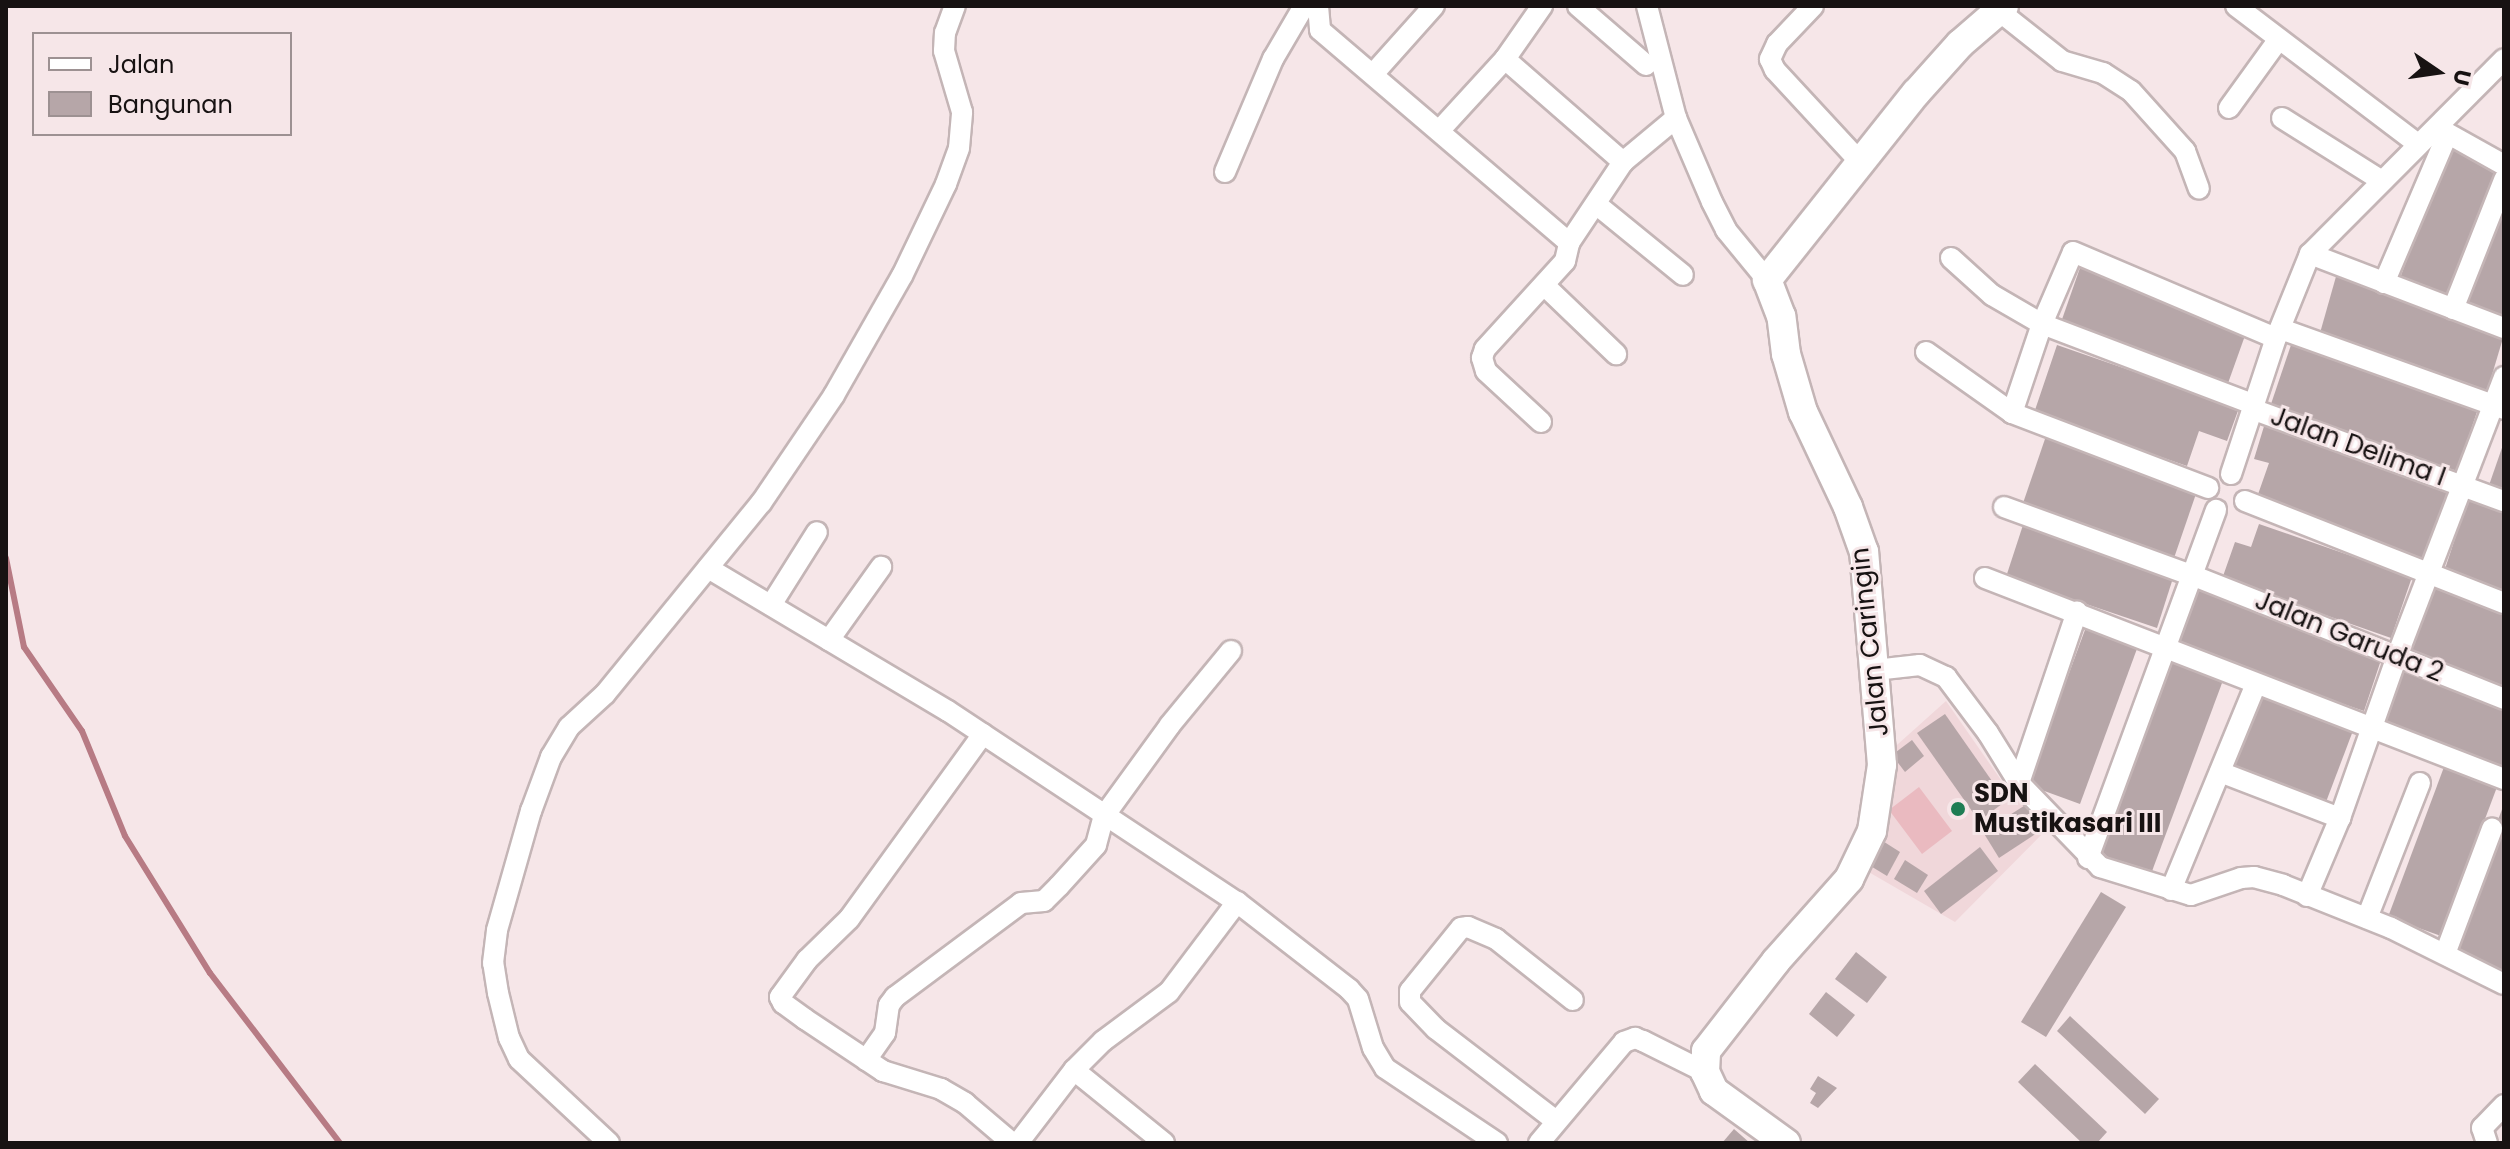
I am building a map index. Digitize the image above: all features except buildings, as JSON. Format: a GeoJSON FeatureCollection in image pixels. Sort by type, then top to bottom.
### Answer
{"type":"FeatureCollection","features":[{"type":"Feature","properties":{"kind":"street"},"geometry":{"type":"LineString","coordinates":[[609,1143],[519,1059],[509,1038],[498,993],[493,963],[497,930],[531,811],[551,757],[569,727],[605,694],[761,503],[834,395],[902,276],[946,184],[963,129],[962,112],[944,51],[945,33],[955,6]]}},
{"type":"Feature","properties":{"kind":"street"},"geometry":{"type":"LineString","coordinates":[[1225,172],[1273,59],[1304,6]]}},
{"type":"Feature","properties":{"kind":"street"},"geometry":{"type":"LineString","coordinates":[[1318,6],[1320,30],[1374,73],[1569,243]]}},
{"type":"Feature","properties":{"kind":"street"},"geometry":{"type":"LineString","coordinates":[[1374,73],[1434,6]]}},
{"type":"Feature","properties":{"kind":"street"},"geometry":{"type":"LineString","coordinates":[[1439,131],[1505,59],[1542,6]]}},
{"type":"Feature","properties":{"kind":"street"},"geometry":{"type":"LineString","coordinates":[[1578,6],[1646,65]]}},
{"type":"Feature","properties":{"kind":"street"},"geometry":{"type":"LineString","coordinates":[[1647,6],[1676,118],[1726,230],[1767,280],[1960,44],[2001,8],[2062,61],[2103,73],[2131,91],[2185,151],[2199,189]]}},
{"type":"Feature","properties":{"kind":"street"},"geometry":{"type":"LineString","coordinates":[[1813,6],[1777,44],[1770,59],[1775,70],[1861,163]]}},
{"type":"Feature","properties":{"kind":"street"},"geometry":{"type":"LineString","coordinates":[[2236,6],[2418,144]]}},
{"type":"Feature","properties":{"kind":"street"},"geometry":{"type":"LineString","coordinates":[[2229,108],[2279,39]]}},
{"type":"Feature","properties":{"kind":"street"},"geometry":{"type":"LineString","coordinates":[[1505,59],[1623,162]]}},
{"type":"Feature","properties":{"kind":"street"},"geometry":{"type":"LineString","coordinates":[[2231,474],[2279,333],[2310,254],[2418,144],[2441,130],[2504,59]]}},
{"type":"Feature","properties":{"kind":"street"},"geometry":{"type":"LineString","coordinates":[[1541,422],[1486,371],[1482,358],[1485,349],[1565,261],[1569,243],[1623,162],[1676,118]]}},
{"type":"Feature","properties":{"kind":"street"},"geometry":{"type":"LineString","coordinates":[[2282,118],[2382,181]]}},
{"type":"Feature","properties":{"kind":"street"},"geometry":{"type":"LineString","coordinates":[[2441,130],[2504,165]]}},
{"type":"Feature","properties":{"kind":"street"},"geometry":{"type":"LineString","coordinates":[[2384,283],[2441,130]]}},
{"type":"Feature","properties":{"kind":"street"},"geometry":{"type":"LineString","coordinates":[[2453,309],[2504,180]]}},
{"type":"Feature","properties":{"kind":"street"},"geometry":{"type":"LineString","coordinates":[[1596,204],[1683,275]]}},
{"type":"Feature","properties":{"kind":"street"},"geometry":{"type":"LineString","coordinates":[[2012,413],[2042,324],[2073,252],[2279,333],[2499,407]]}},
{"type":"Feature","properties":{"kind":"street"},"geometry":{"type":"LineString","coordinates":[[2310,254],[2504,328]]}},
{"type":"Feature","properties":{"kind":"street","name":"Jalan Delima I"},"geometry":{"type":"LineString","coordinates":[[1951,258],[1992,295],[2042,324],[2504,501]]}},
{"type":"Feature","properties":{"kind":"street","name":"Jalan Caringin"},"geometry":{"type":"LineString","coordinates":[[1705,1072],[1706,1051],[1724,1024],[1849,879],[1866,849],[1880,800],[1882,765],[1864,552],[1848,507],[1803,412],[1789,367],[1781,316],[1767,280]]}},
{"type":"Feature","properties":{"kind":"street"},"geometry":{"type":"LineString","coordinates":[[1544,285],[1616,354]]}},
{"type":"Feature","properties":{"kind":"street"},"geometry":{"type":"LineString","coordinates":[[1926,352],[2012,413],[2208,488]]}},
{"type":"Feature","properties":{"kind":"street"},"geometry":{"type":"LineString","coordinates":[[2307,896],[2340,818],[2428,575],[2499,407],[2504,377]]}},
{"type":"Feature","properties":{"kind":"street"},"geometry":{"type":"LineString","coordinates":[[2231,474],[2244,484],[2245,501],[2229,513],[2216,510],[2208,500],[2208,488],[2219,475],[2231,474]]}},
{"type":"Feature","properties":{"kind":"street"},"geometry":{"type":"LineString","coordinates":[[2245,501],[2504,603]]}},
{"type":"Feature","properties":{"kind":"street","name":"Jalan Garuda 2"},"geometry":{"type":"LineString","coordinates":[[2004,507],[2194,576],[2504,699]]}},
{"type":"Feature","properties":{"kind":"street"},"geometry":{"type":"LineString","coordinates":[[2088,858],[2169,648],[2216,510]]}},
{"type":"Feature","properties":{"kind":"street"},"geometry":{"type":"LineString","coordinates":[[771,605],[817,532]]}},
{"type":"Feature","properties":{"kind":"street"},"geometry":{"type":"LineString","coordinates":[[829,640],[881,567]]}},
{"type":"Feature","properties":{"kind":"street"},"geometry":{"type":"LineString","coordinates":[[708,568],[983,734],[1237,902],[1358,999],[1373,1048],[1385,1068],[1497,1143]]}},
{"type":"Feature","properties":{"kind":"street"},"geometry":{"type":"LineString","coordinates":[[1985,578],[2504,779]]}},
{"type":"Feature","properties":{"kind":"street"},"geometry":{"type":"LineString","coordinates":[[2019,783],[2077,612]]}},
{"type":"Feature","properties":{"kind":"street"},"geometry":{"type":"LineString","coordinates":[[866,1060],[885,1033],[891,1001],[1021,903],[1048,899],[1096,845],[1104,816],[1170,725],[1231,651]]}},
{"type":"Feature","properties":{"kind":"street"},"geometry":{"type":"LineString","coordinates":[[1875,670],[1920,665],[1938,670],[1988,733],[2019,783],[2047,809],[2088,858],[2113,874],[2191,895],[2254,877],[2367,918],[2504,984]]}},
{"type":"Feature","properties":{"kind":"street"},"geometry":{"type":"LineString","coordinates":[[2171,890],[2256,684]]}},
{"type":"Feature","properties":{"kind":"street"},"geometry":{"type":"LineString","coordinates":[[983,734],[849,919],[783,989],[783,1003],[866,1060],[883,1071],[941,1089],[965,1103],[1015,1143],[1074,1070],[1103,1041],[1169,992],[1237,902]]}},
{"type":"Feature","properties":{"kind":"street"},"geometry":{"type":"LineString","coordinates":[[2220,772],[2340,818]]}},
{"type":"Feature","properties":{"kind":"street"},"geometry":{"type":"LineString","coordinates":[[2367,918],[2420,783]]}},
{"type":"Feature","properties":{"kind":"street"},"geometry":{"type":"LineString","coordinates":[[2445,954],[2492,829]]}},
{"type":"Feature","properties":{"kind":"street"},"geometry":{"type":"LineString","coordinates":[[1556,1121],[1436,1029],[1410,1002],[1410,991],[1461,928],[1468,927],[1496,939],[1573,1000]]}},
{"type":"Feature","properties":{"kind":"street"},"geometry":{"type":"LineString","coordinates":[[1539,1143],[1624,1042],[1635,1038],[1705,1072],[1714,1091],[1786,1143]]}},
{"type":"Feature","properties":{"kind":"street"},"geometry":{"type":"LineString","coordinates":[[1074,1070],[1164,1143]]}},
{"type":"Feature","properties":{"kind":"street"},"geometry":{"type":"LineString","coordinates":[[2487,1143],[2482,1128],[2504,1105]]}},
{"type":"Feature","properties":{"kind":"shaded area","name":"SDN Mustikasari III"},"geometry":{"type":"Polygon","coordinates":[[[1946,701],[2008,790],[2033,806],[2048,828],[1955,922],[1860,867],[1888,753],[1946,701]]]}},
{"type":"Feature","properties":{"kind":"shaded area"},"geometry":{"type":"Polygon","coordinates":[[[1919,787],[1952,831],[1922,854],[1889,810],[1919,787]]]}},
{"type":"Feature","properties":{"kind":"waterway"},"geometry":{"type":"LineString","coordinates":[[6,558],[24,647],[82,731],[125,836],[210,973],[340,1143]]}},
{"type":"Feature","properties":{"kind":"place","name":"SDN Mustikasari III"},"geometry":{"type":"Point","coordinates":[1958,809]}}]}
